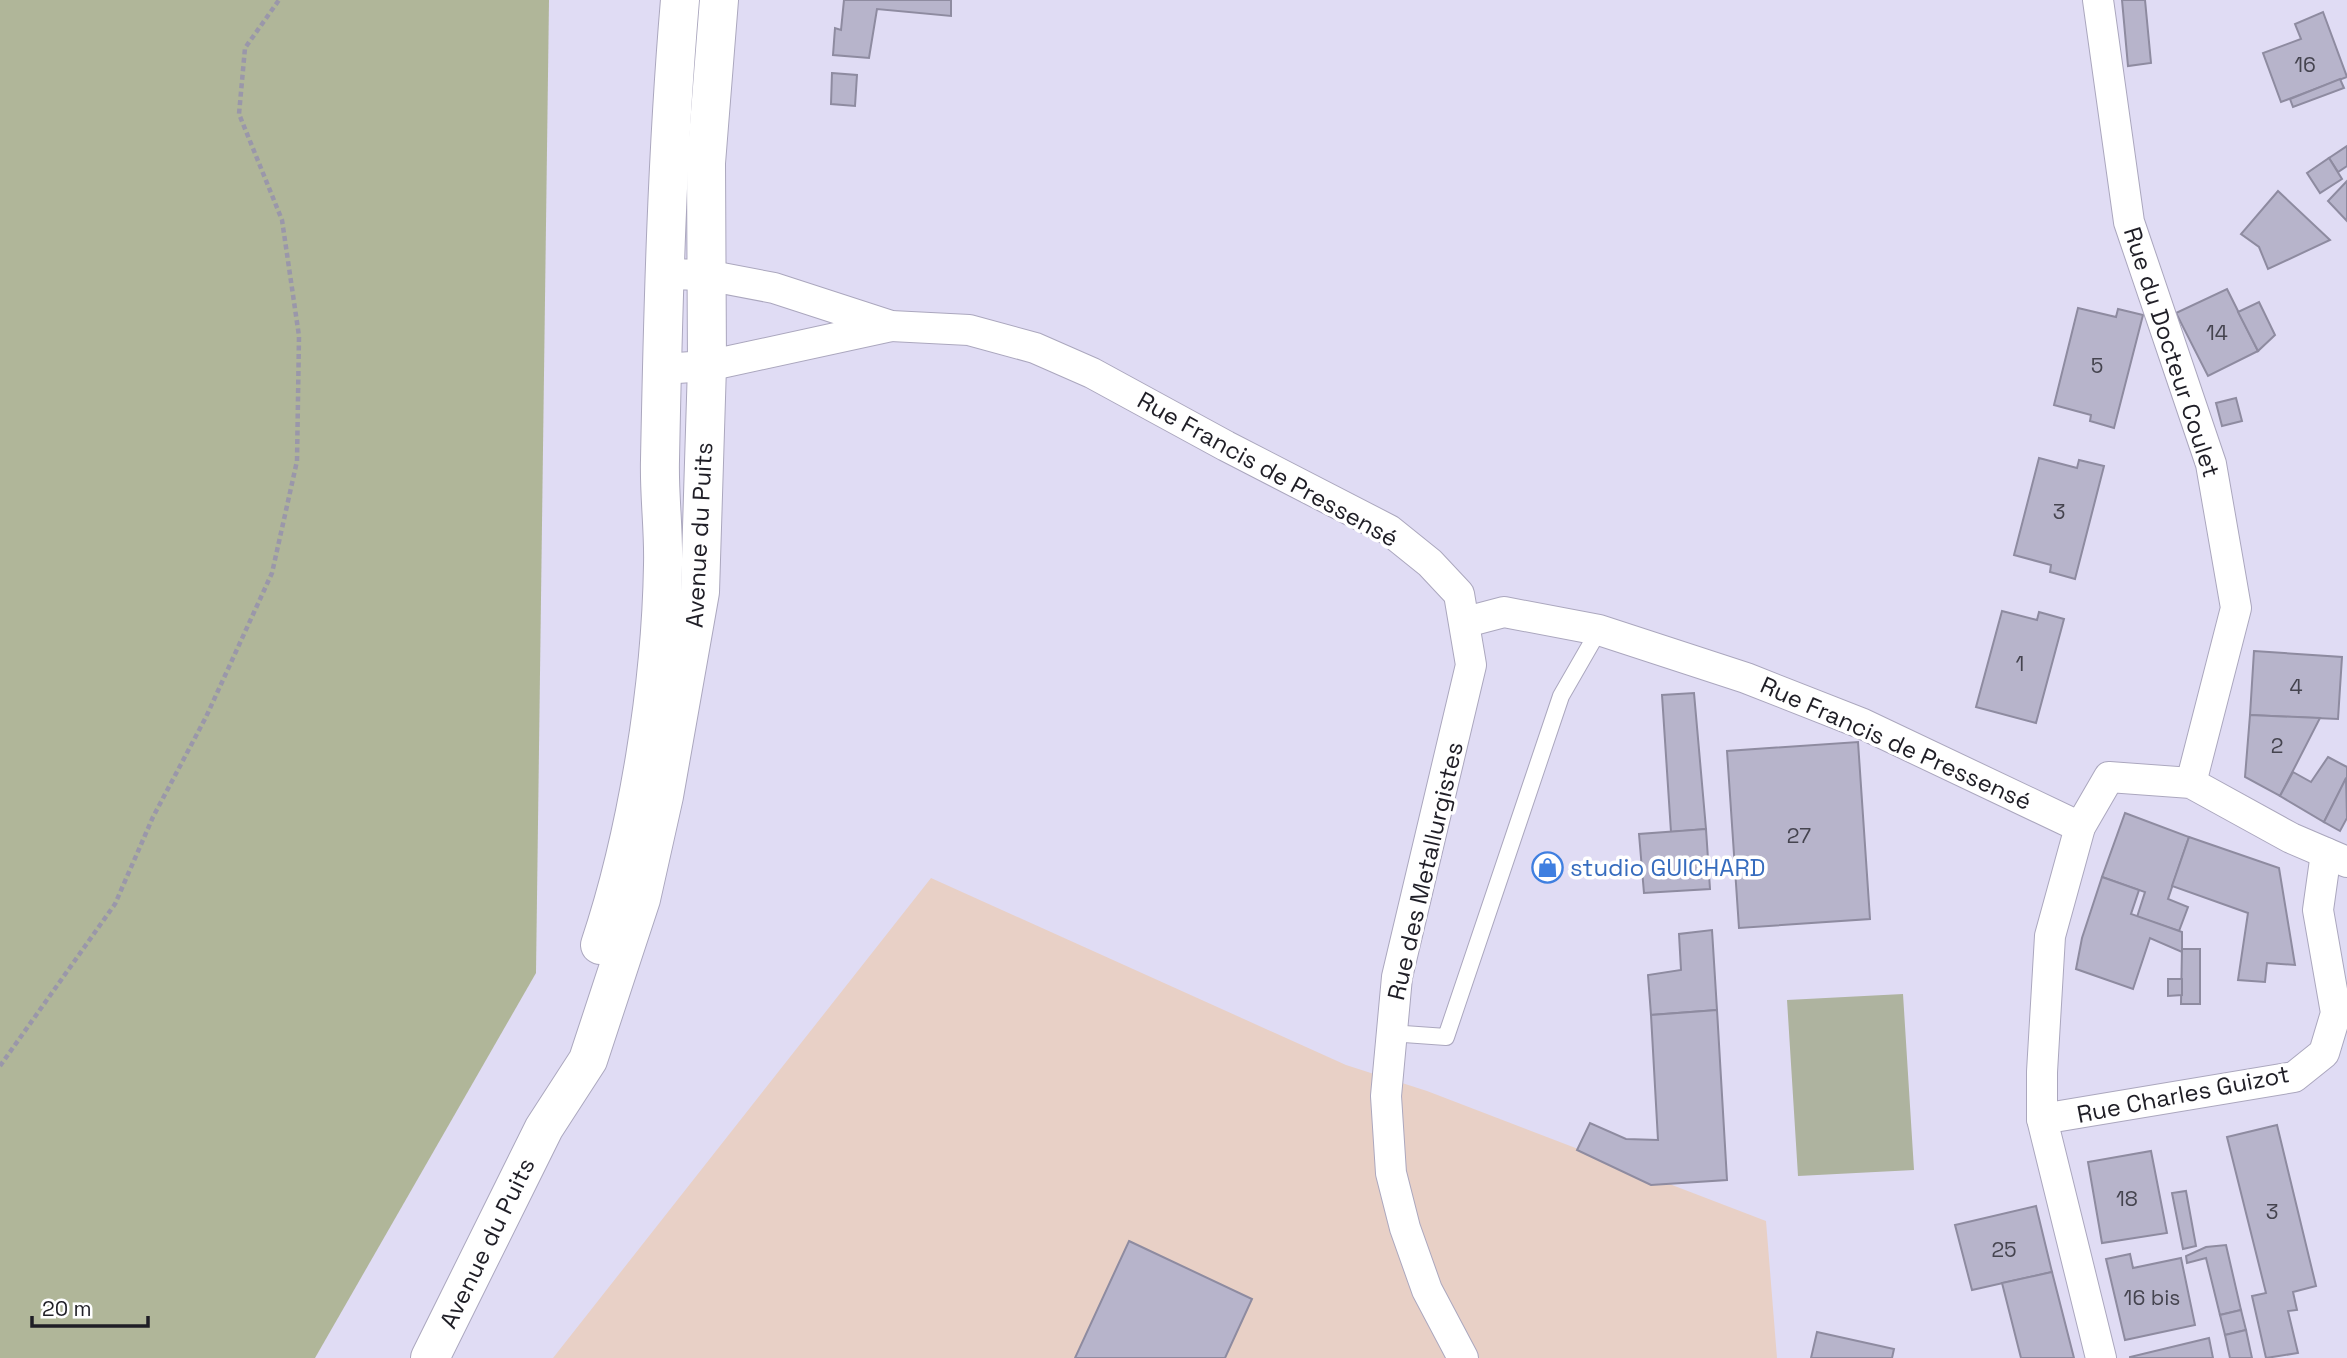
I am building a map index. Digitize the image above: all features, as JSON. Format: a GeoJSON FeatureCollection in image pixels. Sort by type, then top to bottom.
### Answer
{"type":"FeatureCollection","features":[{"type":"Feature","properties":{"kind":"main road","name":"Avenue du Puits"},"geometry":{"type":"LineString","coordinates":[[544,1128],[565,1049],[602,938],[642,773],[663,566],[660,464],[668,138],[680,0]]}},
{"type":"Feature","properties":{"kind":"main road","name":"Avenue du Puits"},"geometry":{"type":"LineString","coordinates":[[430,1358],[544,1128],[588,1060],[641,899],[664,796],[700,592],[707,366],[706,163],[719,0]]}},
{"type":"Feature","properties":{"kind":"street","name":"Rue du Docteur Coulet"},"geometry":{"type":"LineString","coordinates":[[2098,0],[2129,222],[2211,464],[2236,608],[2191,783]]}},
{"type":"Feature","properties":{"kind":"street"},"geometry":{"type":"LineString","coordinates":[[666,274],[706,275],[774,288],[891,326]]}},
{"type":"Feature","properties":{"kind":"street"},"geometry":{"type":"LineString","coordinates":[[662,369],[707,366],[891,326]]}},
{"type":"Feature","properties":{"kind":"street","name":"Rue Francis de Pressensé"},"geometry":{"type":"LineString","coordinates":[[891,326],[969,330],[1035,348],[1092,373],[1389,530],[1430,563],[1459,594],[1466,622],[1504,612],[1599,630],[1746,678],[1863,724],[2080,827]]}},
{"type":"Feature","properties":{"kind":"street","name":"Rue des Metallurgistes"},"geometry":{"type":"LineString","coordinates":[[1463,1358],[1427,1290],[1405,1228],[1391,1173],[1385,1096],[1397,977],[1411,906],[1471,665],[1466,622]]}},
{"type":"Feature","properties":{"kind":"street"},"geometry":{"type":"LineString","coordinates":[[2101,1358],[2042,1119],[2050,936],[2080,827],[2109,776],[2191,783],[2291,838],[2337,858]]}},
{"type":"Feature","properties":{"kind":"street","name":"Rue Charles Guizot"},"geometry":{"type":"LineString","coordinates":[[2042,1119],[2294,1077],[2324,1053],[2336,1013],[2318,910],[2337,858]]}},
{"type":"Feature","properties":{"kind":"lane"},"geometry":{"type":"LineString","coordinates":[[1390,1033],[1446,1037],[1561,696],[1599,630]]}},
{"type":"Feature","properties":{"kind":"path"},"geometry":{"type":"LineString","coordinates":[[0,1066],[115,904],[153,817],[206,718],[272,573],[297,461],[299,336],[282,220],[239,114],[245,48],[279,0]]}},
{"type":"Feature","properties":{"kind":"shaded area"},"geometry":{"type":"Polygon","coordinates":[[[931,878],[1346,1065],[1427,1091],[1766,1221],[1777,1358],[553,1358],[931,878]]]}},
{"type":"Feature","properties":{"kind":"green space"},"geometry":{"type":"Polygon","coordinates":[[[0,0],[549,0],[536,973],[315,1358],[0,1358],[0,0]]]}},
{"type":"Feature","properties":{"kind":"green space"},"geometry":{"type":"Polygon","coordinates":[[[1903,994],[1914,1170],[1798,1176],[1787,1000],[1903,994]]]}},
{"type":"Feature","properties":{"kind":"building"},"geometry":{"type":"Polygon","coordinates":[[[844,0],[951,0],[951,16],[877,9],[869,58],[833,55],[835,28],[841,30],[844,0]]]}},
{"type":"Feature","properties":{"kind":"building"},"geometry":{"type":"Polygon","coordinates":[[[2122,0],[2145,0],[2151,63],[2128,66],[2122,0]]]}},
{"type":"Feature","properties":{"kind":"building"},"geometry":{"type":"Polygon","coordinates":[[[2323,12],[2347,77],[2281,102],[2263,53],[2301,39],[2295,24],[2323,12]]]}},
{"type":"Feature","properties":{"kind":"building"},"geometry":{"type":"Polygon","coordinates":[[[832,73],[857,75],[855,106],[831,104],[832,73]]]}},
{"type":"Feature","properties":{"kind":"building"},"geometry":{"type":"Polygon","coordinates":[[[2340,79],[2344,88],[2293,107],[2290,99],[2340,79]]]}},
{"type":"Feature","properties":{"kind":"building"},"geometry":{"type":"Polygon","coordinates":[[[2347,146],[2347,166],[2338,172],[2329,158],[2347,146]]]}},
{"type":"Feature","properties":{"kind":"building"},"geometry":{"type":"Polygon","coordinates":[[[2329,158],[2342,179],[2320,193],[2307,173],[2329,158]]]}},
{"type":"Feature","properties":{"kind":"building"},"geometry":{"type":"Polygon","coordinates":[[[2347,181],[2347,221],[2328,201],[2347,181]]]}},
{"type":"Feature","properties":{"kind":"building"},"geometry":{"type":"Polygon","coordinates":[[[2278,191],[2330,240],[2268,269],[2259,247],[2241,234],[2278,191]]]}},
{"type":"Feature","properties":{"kind":"building"},"geometry":{"type":"Polygon","coordinates":[[[2227,289],[2258,351],[2208,376],[2176,313],[2227,289]]]}},
{"type":"Feature","properties":{"kind":"building"},"geometry":{"type":"Polygon","coordinates":[[[2259,302],[2275,335],[2258,351],[2238,312],[2259,302]]]}},
{"type":"Feature","properties":{"kind":"building"},"geometry":{"type":"Polygon","coordinates":[[[2078,308],[2116,317],[2118,309],[2143,315],[2114,428],[2090,421],[2091,415],[2054,405],[2078,308]]]}},
{"type":"Feature","properties":{"kind":"building"},"geometry":{"type":"Polygon","coordinates":[[[2236,398],[2242,421],[2222,426],[2216,403],[2236,398]]]}},
{"type":"Feature","properties":{"kind":"building"},"geometry":{"type":"Polygon","coordinates":[[[2039,458],[2077,468],[2079,460],[2104,466],[2075,579],[2050,572],[2051,565],[2014,555],[2039,458]]]}},
{"type":"Feature","properties":{"kind":"building"},"geometry":{"type":"Polygon","coordinates":[[[2002,611],[2037,620],[2039,612],[2064,619],[2036,723],[1976,707],[2002,611]]]}},
{"type":"Feature","properties":{"kind":"building"},"geometry":{"type":"Polygon","coordinates":[[[2254,651],[2342,657],[2338,719],[2250,715],[2254,651]]]}},
{"type":"Feature","properties":{"kind":"building"},"geometry":{"type":"Polygon","coordinates":[[[1694,693],[1706,829],[1671,832],[1662,695],[1694,693]]]}},
{"type":"Feature","properties":{"kind":"building"},"geometry":{"type":"Polygon","coordinates":[[[2250,715],[2320,718],[2280,796],[2245,777],[2250,715]]]}},
{"type":"Feature","properties":{"kind":"building"},"geometry":{"type":"Polygon","coordinates":[[[1858,742],[1870,919],[1739,928],[1727,751],[1858,742]]]}},
{"type":"Feature","properties":{"kind":"building"},"geometry":{"type":"Polygon","coordinates":[[[2328,757],[2347,767],[2347,777],[2324,822],[2280,796],[2293,772],[2311,782],[2328,757]]]}},
{"type":"Feature","properties":{"kind":"building"},"geometry":{"type":"Polygon","coordinates":[[[2346,778],[2347,818],[2340,831],[2324,822],[2346,778]]]}},
{"type":"Feature","properties":{"kind":"building"},"geometry":{"type":"Polygon","coordinates":[[[2125,813],[2189,837],[2168,899],[2188,907],[2179,931],[2137,917],[2145,892],[2102,877],[2125,813]]]}},
{"type":"Feature","properties":{"kind":"building"},"geometry":{"type":"Polygon","coordinates":[[[1706,829],[1710,889],[1644,893],[1639,834],[1706,829]]]}},
{"type":"Feature","properties":{"kind":"building"},"geometry":{"type":"Polygon","coordinates":[[[2189,837],[2279,868],[2295,965],[2267,963],[2265,982],[2238,980],[2248,913],[2172,886],[2189,837]]]}},
{"type":"Feature","properties":{"kind":"building"},"geometry":{"type":"Polygon","coordinates":[[[2102,877],[2139,890],[2131,914],[2182,932],[2182,952],[2150,938],[2133,989],[2076,969],[2082,938],[2102,877]]]}},
{"type":"Feature","properties":{"kind":"building"},"geometry":{"type":"Polygon","coordinates":[[[1712,930],[1717,1010],[1651,1015],[1648,975],[1681,970],[1679,934],[1712,930]]]}},
{"type":"Feature","properties":{"kind":"building"},"geometry":{"type":"Polygon","coordinates":[[[2182,949],[2200,949],[2200,1004],[2181,1004],[2182,949]]]}},
{"type":"Feature","properties":{"kind":"building"},"geometry":{"type":"Polygon","coordinates":[[[2168,979],[2182,979],[2182,995],[2168,996],[2168,979]]]}},
{"type":"Feature","properties":{"kind":"building"},"geometry":{"type":"Polygon","coordinates":[[[1717,1010],[1727,1180],[1651,1185],[1577,1150],[1590,1123],[1626,1139],[1658,1140],[1651,1015],[1717,1010]]]}},
{"type":"Feature","properties":{"kind":"building"},"geometry":{"type":"Polygon","coordinates":[[[2277,1125],[2316,1286],[2293,1292],[2297,1310],[2288,1311],[2298,1353],[2266,1358],[2252,1296],[2266,1293],[2227,1137],[2277,1125]]]}},
{"type":"Feature","properties":{"kind":"building"},"geometry":{"type":"Polygon","coordinates":[[[2151,1151],[2167,1233],[2102,1243],[2088,1162],[2151,1151]]]}},
{"type":"Feature","properties":{"kind":"building"},"geometry":{"type":"Polygon","coordinates":[[[2186,1191],[2196,1246],[2183,1249],[2172,1193],[2186,1191]]]}},
{"type":"Feature","properties":{"kind":"building"},"geometry":{"type":"Polygon","coordinates":[[[2036,1206],[2052,1272],[1972,1290],[1955,1225],[2036,1206]]]}},
{"type":"Feature","properties":{"kind":"building"},"geometry":{"type":"Polygon","coordinates":[[[1129,1241],[1252,1299],[1225,1358],[1075,1358],[1129,1241]]]}},
{"type":"Feature","properties":{"kind":"building"},"geometry":{"type":"Polygon","coordinates":[[[2226,1245],[2241,1310],[2220,1315],[2206,1258],[2187,1263],[2186,1256],[2206,1247],[2226,1245]]]}},
{"type":"Feature","properties":{"kind":"building"},"geometry":{"type":"Polygon","coordinates":[[[2130,1254],[2133,1268],[2181,1258],[2195,1325],[2125,1340],[2106,1259],[2130,1254]]]}},
{"type":"Feature","properties":{"kind":"building"},"geometry":{"type":"Polygon","coordinates":[[[2052,1272],[2074,1358],[2021,1358],[2002,1283],[2052,1272]]]}},
{"type":"Feature","properties":{"kind":"building"},"geometry":{"type":"Polygon","coordinates":[[[2241,1310],[2246,1330],[2225,1335],[2220,1315],[2241,1310]]]}},
{"type":"Feature","properties":{"kind":"building"},"geometry":{"type":"Polygon","coordinates":[[[2246,1330],[2252,1358],[2230,1358],[2225,1335],[2246,1330]]]}},
{"type":"Feature","properties":{"kind":"building"},"geometry":{"type":"Polygon","coordinates":[[[1817,1332],[1894,1349],[1892,1358],[1811,1358],[1817,1332]]]}},
{"type":"Feature","properties":{"kind":"building"},"geometry":{"type":"Polygon","coordinates":[[[2209,1338],[2213,1358],[2130,1358],[2130,1357],[2209,1338]]]}},
{"type":"Feature","properties":{"kind":"place","name":"studio GUICHARD"},"geometry":{"type":"Point","coordinates":[1547,867]}}]}
